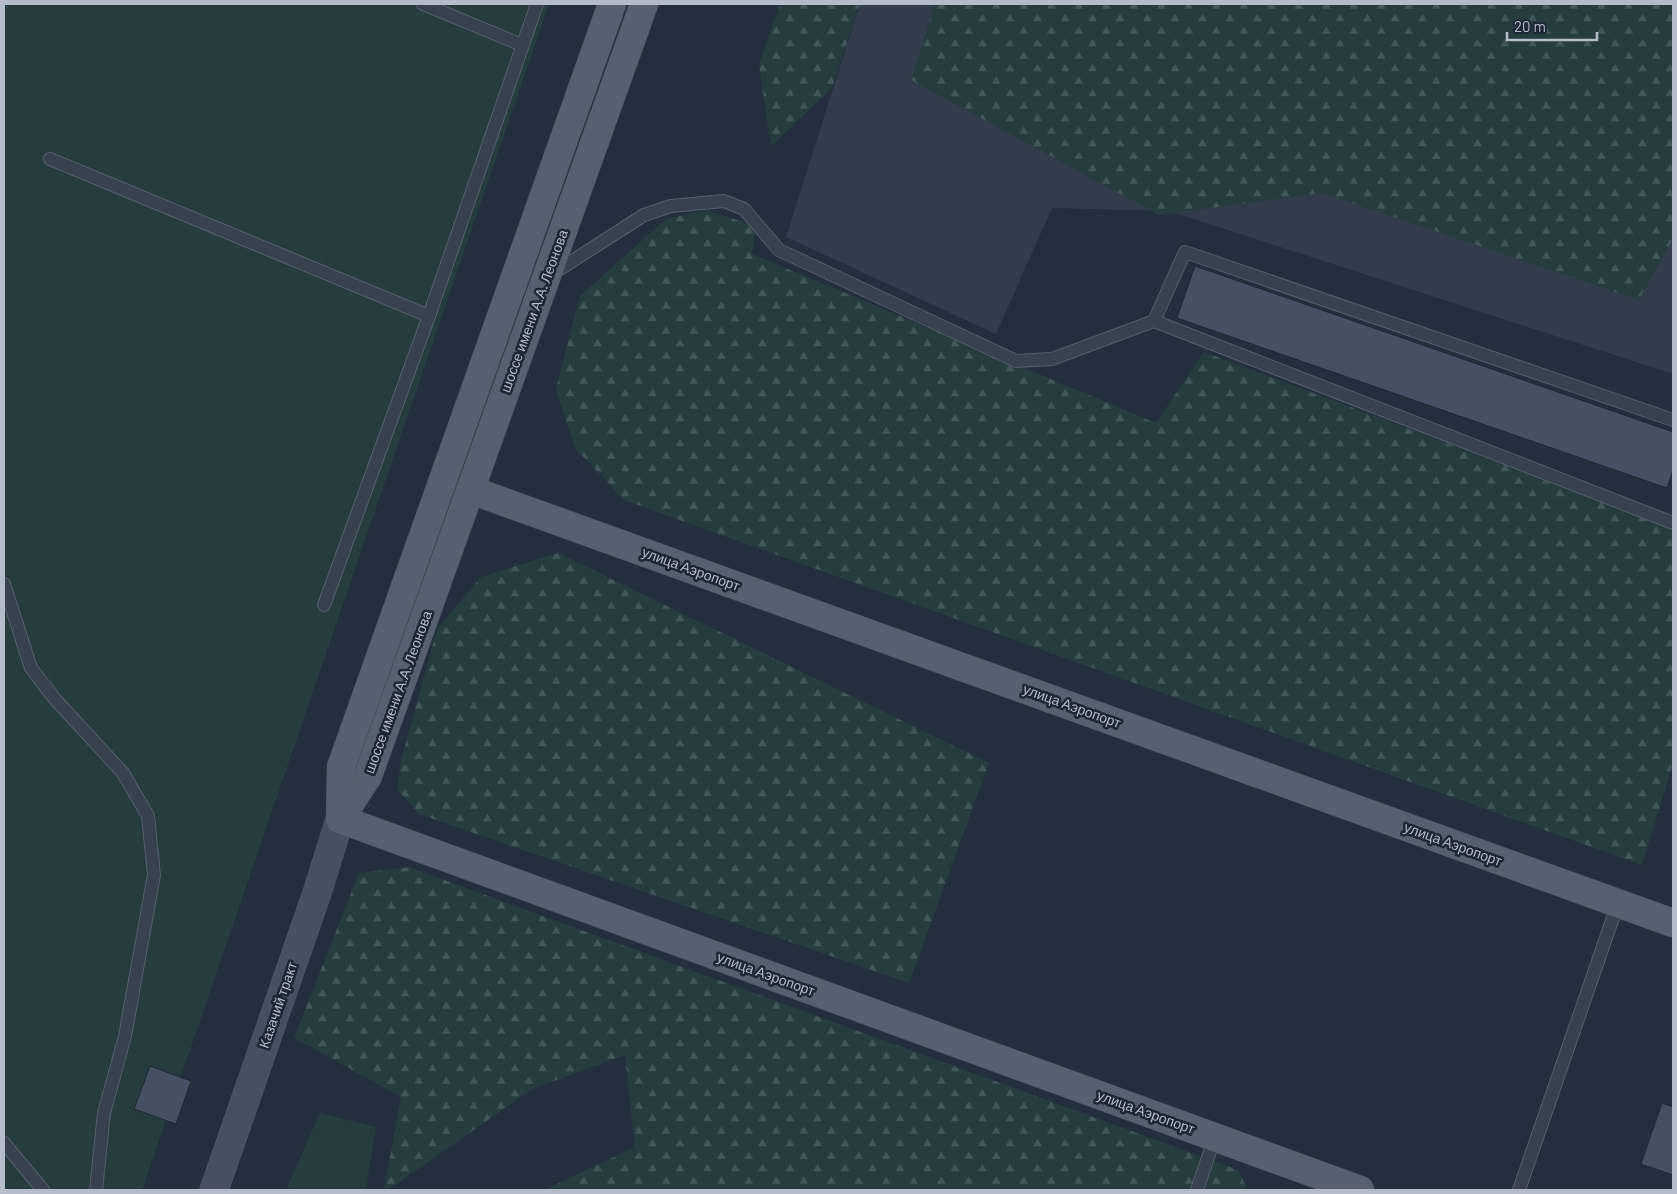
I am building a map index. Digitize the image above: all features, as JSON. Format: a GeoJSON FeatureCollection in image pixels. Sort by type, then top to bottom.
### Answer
{"type":"FeatureCollection","features":[{"type":"Feature","properties":{"kind":"main road","name":"шоссе имени А.А. Леонова"},"geometry":{"type":"LineString","coordinates":[[340,819],[341,767],[612,4]]}},
{"type":"Feature","properties":{"kind":"main road","name":"шоссе имени А.А. Леонова"},"geometry":{"type":"LineString","coordinates":[[340,819],[368,776],[644,4]]}},
{"type":"Feature","properties":{"kind":"main road","name":"улица Аэропорт"},"geometry":{"type":"LineString","coordinates":[[470,490],[1673,923]]}},
{"type":"Feature","properties":{"kind":"main road","name":"улица Аэропорт"},"geometry":{"type":"LineString","coordinates":[[340,819],[1215,1137],[1319,1181],[1360,1190]]}},
{"type":"Feature","properties":{"kind":"main road","name":"Казачий тракт"},"geometry":{"type":"LineString","coordinates":[[214,1190],[314,902],[340,819]]}},
{"type":"Feature","properties":{"kind":"lane"},"geometry":{"type":"LineString","coordinates":[[423,4],[522,45]]}},
{"type":"Feature","properties":{"kind":"lane"},"geometry":{"type":"LineString","coordinates":[[324,605],[429,316],[537,4]]}},
{"type":"Feature","properties":{"kind":"lane"},"geometry":{"type":"LineString","coordinates":[[50,159],[429,316]]}},
{"type":"Feature","properties":{"kind":"lane"},"geometry":{"type":"LineString","coordinates":[[546,278],[644,215],[671,206],[724,201],[744,209],[779,250],[1016,362],[1052,359],[1154,322],[1673,523]]}},
{"type":"Feature","properties":{"kind":"lane"},"geometry":{"type":"LineString","coordinates":[[1154,322],[1185,252],[1673,420]]}},
{"type":"Feature","properties":{"kind":"lane"},"geometry":{"type":"LineString","coordinates":[[4,584],[30,668],[54,698],[123,773],[148,816],[154,875],[126,1036],[104,1113],[96,1190]]}},
{"type":"Feature","properties":{"kind":"lane"},"geometry":{"type":"LineString","coordinates":[[1519,1190],[1618,903]]}},
{"type":"Feature","properties":{"kind":"lane"},"geometry":{"type":"LineString","coordinates":[[1197,1190],[1215,1137]]}},
{"type":"Feature","properties":{"kind":"lane"},"geometry":{"type":"LineString","coordinates":[[4,1143],[43,1190]]}},
{"type":"Feature","properties":{"kind":"shaded area"},"geometry":{"type":"Polygon","coordinates":[[[860,4],[1673,4],[1673,374],[1169,211],[1052,208],[996,334],[786,237],[860,4]]]}},
{"type":"Feature","properties":{"kind":"green space"},"geometry":{"type":"Polygon","coordinates":[[[4,4],[549,4],[142,1190],[4,1190],[4,4]]]}},
{"type":"Feature","properties":{"kind":"green space"},"geometry":{"type":"Polygon","coordinates":[[[780,4],[860,4],[832,88],[771,146],[759,65],[780,4]]]}},
{"type":"Feature","properties":{"kind":"green space"},"geometry":{"type":"Polygon","coordinates":[[[935,4],[1673,4],[1673,239],[1639,300],[1323,193],[1159,215],[911,80],[935,4]]]}},
{"type":"Feature","properties":{"kind":"green space"},"geometry":{"type":"Polygon","coordinates":[[[706,210],[756,226],[752,254],[1156,423],[1204,352],[1673,528],[1673,763],[1642,865],[624,500],[575,448],[556,389],[580,296],[666,219],[706,210]]]}},
{"type":"Feature","properties":{"kind":"green space"},"geometry":{"type":"Polygon","coordinates":[[[558,553],[989,763],[909,983],[419,814],[397,789],[401,761],[437,629],[481,577],[558,553]]]}},
{"type":"Feature","properties":{"kind":"green space"},"geometry":{"type":"Polygon","coordinates":[[[409,867],[1238,1170],[1248,1190],[544,1190],[635,1147],[625,1055],[532,1089],[388,1190],[384,1190],[401,1097],[294,1038],[359,873],[409,867]]]}},
{"type":"Feature","properties":{"kind":"green space"},"geometry":{"type":"Polygon","coordinates":[[[320,1113],[376,1127],[366,1190],[286,1190],[320,1113]]]}},
{"type":"Feature","properties":{"kind":"building"},"geometry":{"type":"Polygon","coordinates":[[[1195,266],[1673,432],[1673,470],[1667,488],[1177,318],[1195,266]]]}},
{"type":"Feature","properties":{"kind":"building"},"geometry":{"type":"Polygon","coordinates":[[[150,1066],[191,1081],[176,1124],[134,1109],[150,1066]]]}},
{"type":"Feature","properties":{"kind":"building"},"geometry":{"type":"Polygon","coordinates":[[[1662,1103],[1673,1107],[1673,1175],[1641,1164],[1662,1103]]]}}]}
